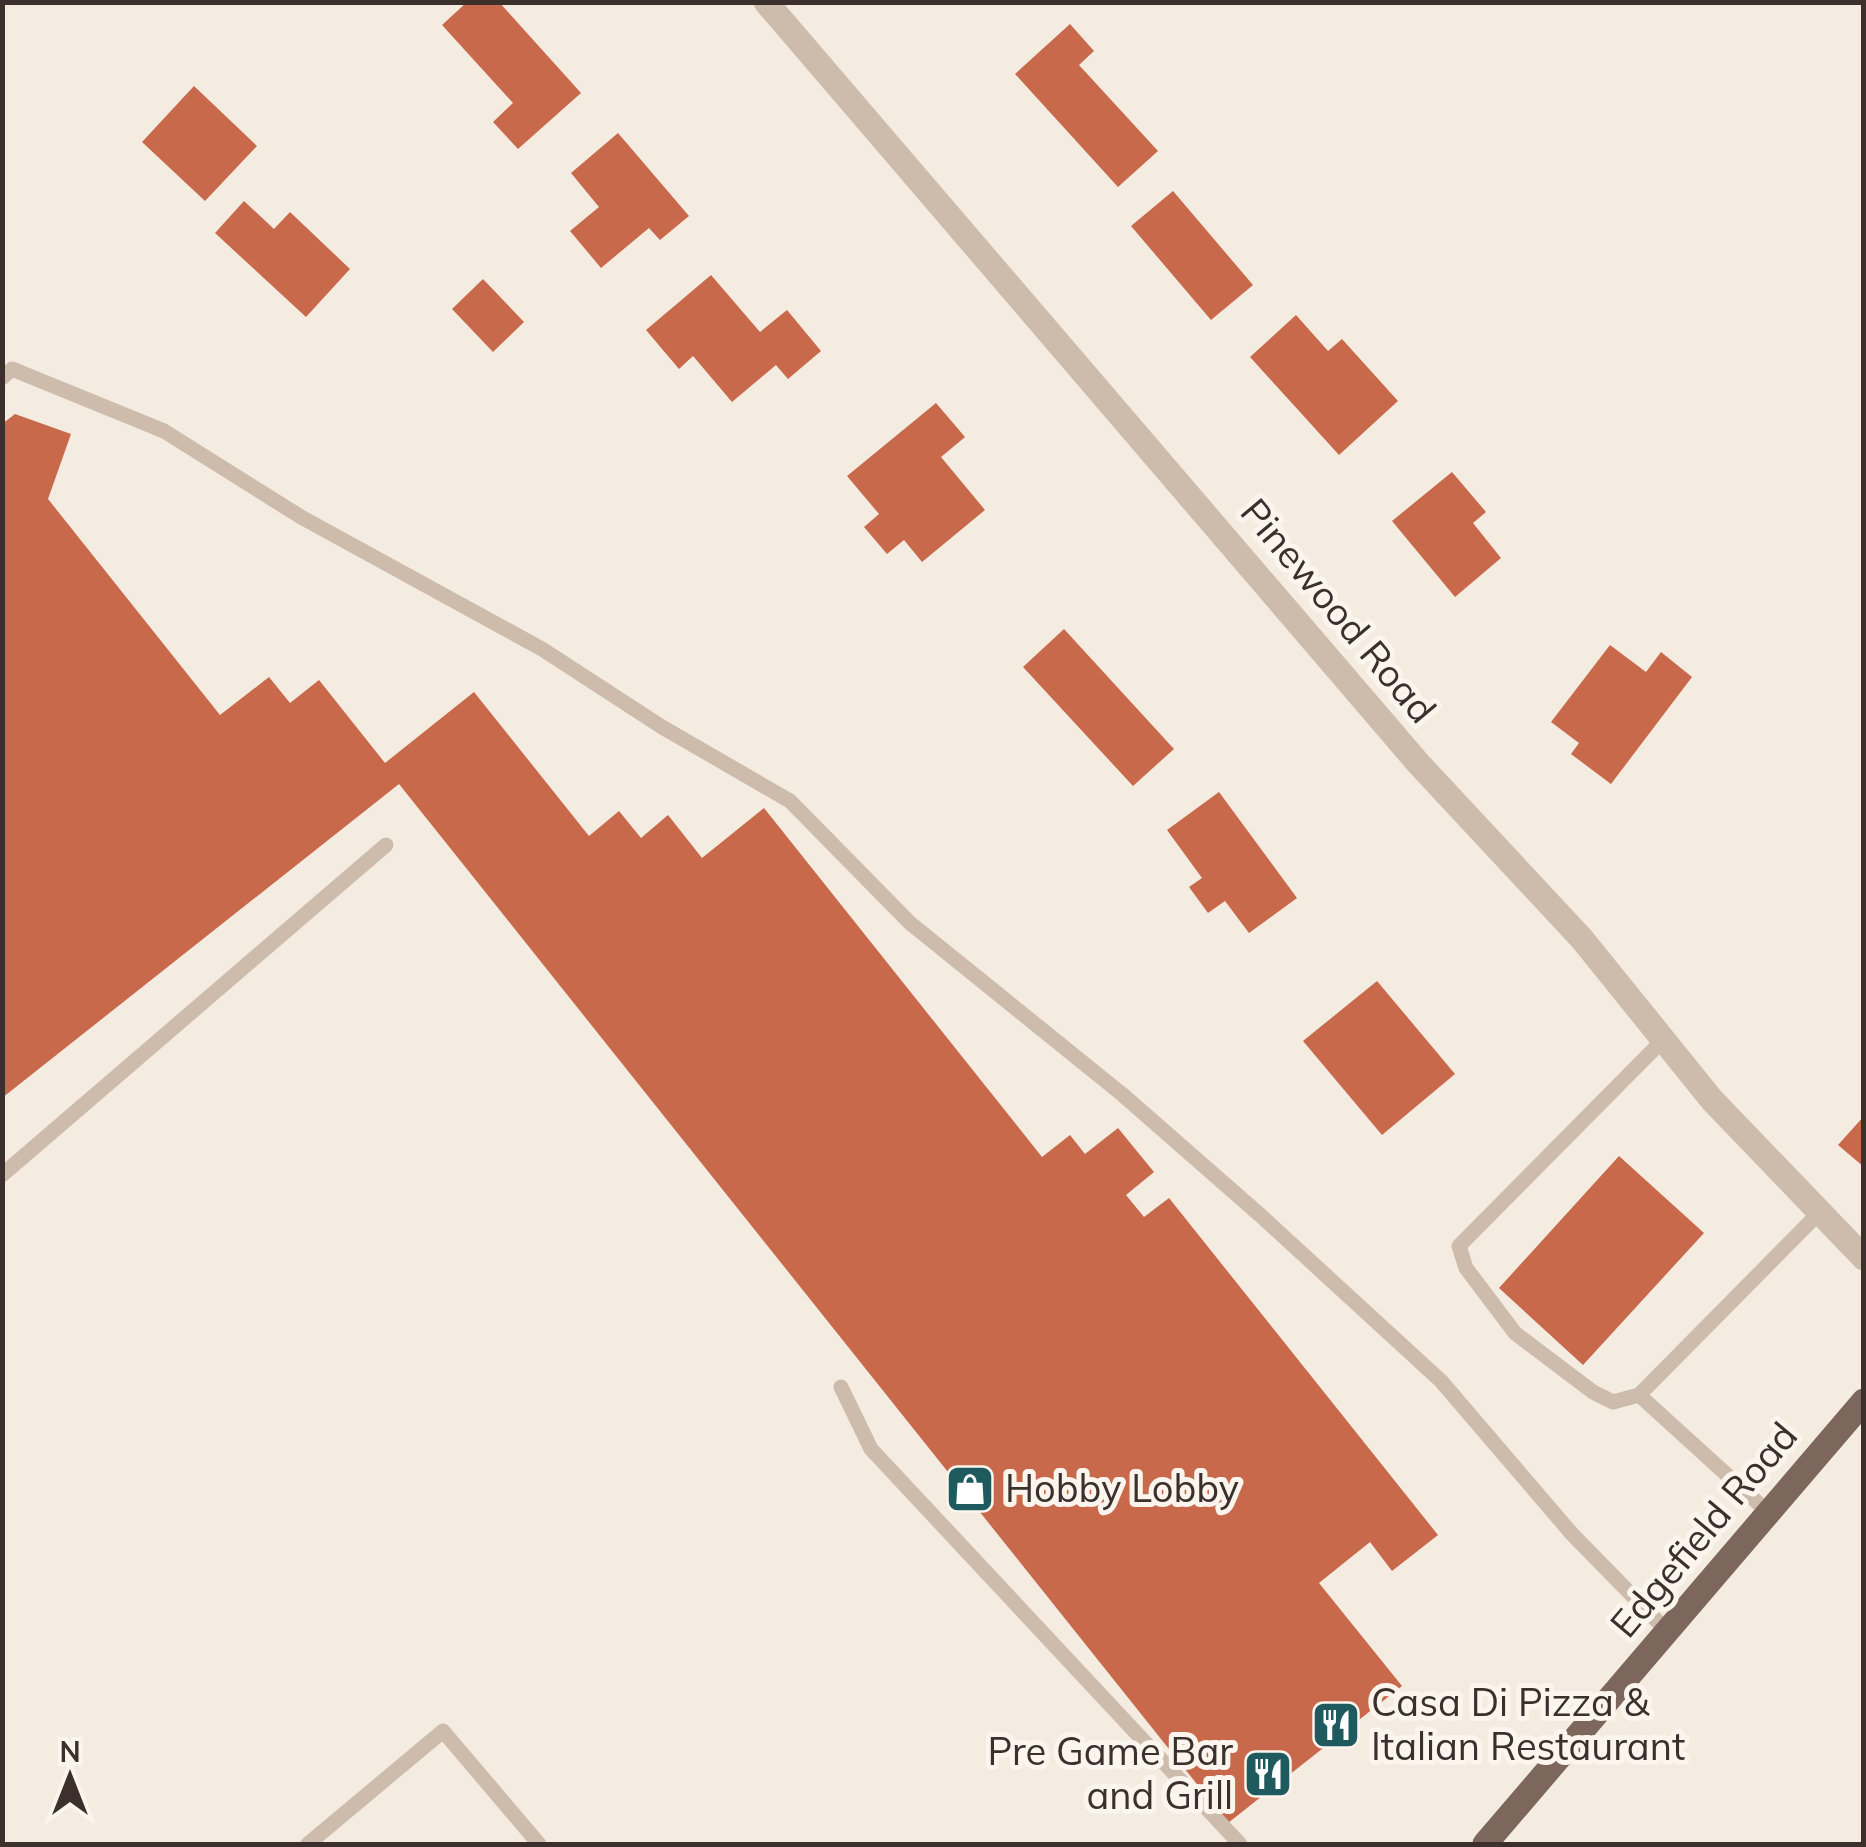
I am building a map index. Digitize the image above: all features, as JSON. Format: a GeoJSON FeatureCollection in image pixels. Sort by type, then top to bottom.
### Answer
{"type":"FeatureCollection","features":[{"type":"Feature","properties":{"kind":"main road","name":"Edgefield Road"},"geometry":{"type":"LineString","coordinates":[[1485,1844],[1864,1401]]}},
{"type":"Feature","properties":{"kind":"street","name":"Pinewood Road"},"geometry":{"type":"LineString","coordinates":[[766,2],[1418,763],[1582,940],[1712,1100],[1864,1258]]}},
{"type":"Feature","properties":{"kind":"lane"},"geometry":{"type":"LineString","coordinates":[[2,378],[12,370],[164,431],[301,518],[542,648],[662,727],[790,801],[910,922],[1124,1094],[1441,1381],[1572,1534],[1667,1631]]}},
{"type":"Feature","properties":{"kind":"lane"},"geometry":{"type":"LineString","coordinates":[[2,1175],[386,845]]}},
{"type":"Feature","properties":{"kind":"lane"},"geometry":{"type":"LineString","coordinates":[[1663,1040],[1459,1246],[1466,1268],[1516,1334],[1593,1392],[1613,1402],[1639,1395],[1819,1213]]}},
{"type":"Feature","properties":{"kind":"lane"},"geometry":{"type":"LineString","coordinates":[[841,1387],[871,1449],[1240,1844]]}},
{"type":"Feature","properties":{"kind":"lane"},"geometry":{"type":"LineString","coordinates":[[1639,1395],[1769,1512]]}},
{"type":"Feature","properties":{"kind":"lane"},"geometry":{"type":"LineString","coordinates":[[308,1844],[444,1731],[539,1844]]}},
{"type":"Feature","properties":{"kind":"building"},"geometry":{"type":"Polygon","coordinates":[[[467,2],[499,2],[581,93],[518,149],[493,122],[513,103],[442,25],[467,2]]]}},
{"type":"Feature","properties":{"kind":"building"},"geometry":{"type":"Polygon","coordinates":[[[1070,24],[1094,51],[1079,65],[1158,151],[1118,187],[1015,74],[1070,24]]]}},
{"type":"Feature","properties":{"kind":"building"},"geometry":{"type":"Polygon","coordinates":[[[194,86],[257,146],[205,201],[142,142],[194,86]]]}},
{"type":"Feature","properties":{"kind":"building"},"geometry":{"type":"Polygon","coordinates":[[[618,133],[689,216],[660,240],[649,228],[601,268],[570,231],[599,207],[571,173],[618,133]]]}},
{"type":"Feature","properties":{"kind":"building"},"geometry":{"type":"Polygon","coordinates":[[[1173,191],[1253,285],[1211,320],[1131,226],[1173,191]]]}},
{"type":"Feature","properties":{"kind":"building"},"geometry":{"type":"Polygon","coordinates":[[[244,201],[274,229],[290,212],[350,269],[306,317],[215,233],[244,201]]]}},
{"type":"Feature","properties":{"kind":"building"},"geometry":{"type":"Polygon","coordinates":[[[711,275],[760,332],[787,310],[821,351],[788,379],[776,365],[732,402],[693,356],[679,369],[646,330],[711,275]]]}},
{"type":"Feature","properties":{"kind":"building"},"geometry":{"type":"Polygon","coordinates":[[[483,279],[524,322],[493,352],[452,309],[483,279]]]}},
{"type":"Feature","properties":{"kind":"building"},"geometry":{"type":"Polygon","coordinates":[[[1296,315],[1328,351],[1342,339],[1398,401],[1339,455],[1250,357],[1296,315]]]}},
{"type":"Feature","properties":{"kind":"building"},"geometry":{"type":"Polygon","coordinates":[[[936,403],[965,437],[941,457],[985,510],[922,562],[904,540],[887,554],[864,527],[879,514],[847,476],[936,403]]]}},
{"type":"Feature","properties":{"kind":"building"},"geometry":{"type":"Polygon","coordinates":[[[15,414],[71,434],[48,499],[220,715],[269,677],[290,703],[319,680],[385,763],[474,692],[589,836],[619,811],[641,838],[668,815],[702,858],[764,808],[1042,1157],[1070,1135],[1085,1154],[1118,1128],[1154,1172],[1126,1195],[1144,1217],[1169,1198],[1438,1535],[1392,1571],[1370,1542],[1319,1583],[1402,1686],[1228,1823],[399,784],[2,1098],[2,424],[15,414]]]}},
{"type":"Feature","properties":{"kind":"building"},"geometry":{"type":"Polygon","coordinates":[[[1452,472],[1486,512],[1473,523],[1501,558],[1455,597],[1392,521],[1452,472]]]}},
{"type":"Feature","properties":{"kind":"building"},"geometry":{"type":"Polygon","coordinates":[[[1064,629],[1174,749],[1133,786],[1023,667],[1064,629]]]}},
{"type":"Feature","properties":{"kind":"building"},"geometry":{"type":"Polygon","coordinates":[[[1610,645],[1646,672],[1661,652],[1692,677],[1611,784],[1571,754],[1579,743],[1551,722],[1610,645]]]}},
{"type":"Feature","properties":{"kind":"building"},"geometry":{"type":"Polygon","coordinates":[[[1219,792],[1297,898],[1249,933],[1225,901],[1208,913],[1189,887],[1202,878],[1167,830],[1219,792]]]}},
{"type":"Feature","properties":{"kind":"building"},"geometry":{"type":"Polygon","coordinates":[[[1377,981],[1455,1074],[1382,1135],[1303,1041],[1377,981]]]}},
{"type":"Feature","properties":{"kind":"building"},"geometry":{"type":"Polygon","coordinates":[[[1864,1116],[1864,1167],[1838,1145],[1864,1116]]]}},
{"type":"Feature","properties":{"kind":"building"},"geometry":{"type":"Polygon","coordinates":[[[1619,1156],[1704,1233],[1583,1365],[1499,1288],[1619,1156]]]}},
{"type":"Feature","properties":{"kind":"place","name":"Hobby Lobby"},"geometry":{"type":"Point","coordinates":[970,1489]}},
{"type":"Feature","properties":{"kind":"place","name":"Casa Di Pizza & Italian Restaurant"},"geometry":{"type":"Point","coordinates":[1336,1725]}},
{"type":"Feature","properties":{"kind":"place","name":"Pre Game Bar and Grill"},"geometry":{"type":"Point","coordinates":[1268,1774]}}]}
